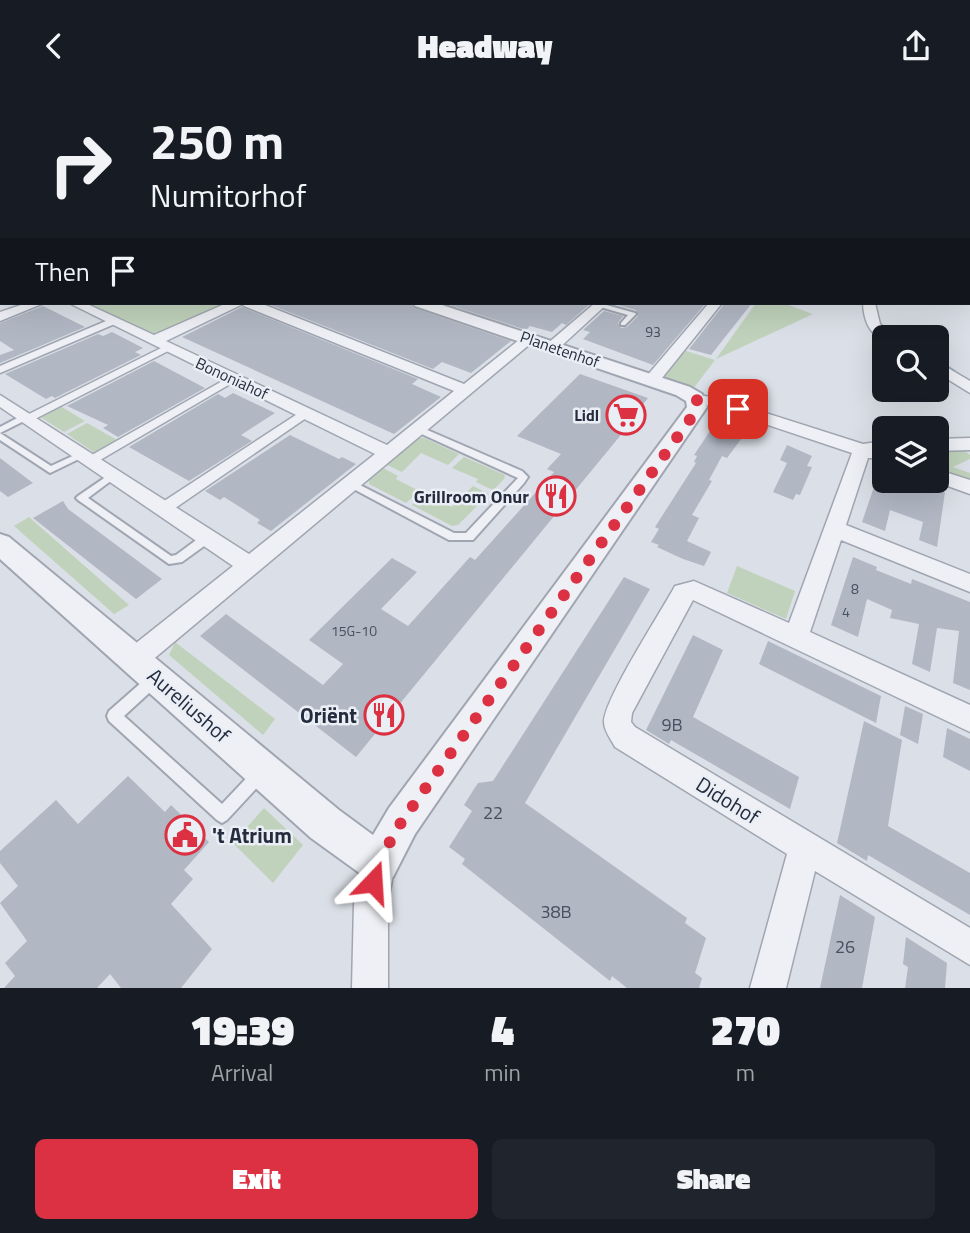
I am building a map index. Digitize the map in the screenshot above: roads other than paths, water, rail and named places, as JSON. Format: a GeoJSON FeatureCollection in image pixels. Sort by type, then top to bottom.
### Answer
{"type":"FeatureCollection","features":[{"type":"Feature","properties":{"kind":"street"},"geometry":{"type":"LineString","coordinates":[[0,317],[33,305]]}},
{"type":"Feature","properties":{"kind":"street","name":"Bononiahof"},"geometry":{"type":"LineString","coordinates":[[79,305],[389,453]]}},
{"type":"Feature","properties":{"kind":"street"},"geometry":{"type":"LineString","coordinates":[[26,418],[233,305]]}},
{"type":"Feature","properties":{"kind":"street"},"geometry":{"type":"LineString","coordinates":[[254,305],[467,390]]}},
{"type":"Feature","properties":{"kind":"street","name":"Planetenhof"},"geometry":{"type":"LineString","coordinates":[[427,305],[688,392],[697,400]]}},
{"type":"Feature","properties":{"kind":"street"},"geometry":{"type":"LineString","coordinates":[[552,347],[596,305]]}},
{"type":"Feature","properties":{"kind":"street"},"geometry":{"type":"LineString","coordinates":[[652,380],[714,305]]}},
{"type":"Feature","properties":{"kind":"street"},"geometry":{"type":"LineString","coordinates":[[869,305],[872,326]]}},
{"type":"Feature","properties":{"kind":"street"},"geometry":{"type":"LineString","coordinates":[[0,370],[113,321]]}},
{"type":"Feature","properties":{"kind":"street"},"geometry":{"type":"LineString","coordinates":[[146,668],[250,566],[529,339]]}},
{"type":"Feature","properties":{"kind":"street"},"geometry":{"type":"LineString","coordinates":[[949,374],[970,388]]}},
{"type":"Feature","properties":{"kind":"street"},"geometry":{"type":"LineString","coordinates":[[86,457],[233,378]]}},
{"type":"Feature","properties":{"kind":"street"},"geometry":{"type":"LineString","coordinates":[[0,400],[250,566]]}},
{"type":"Feature","properties":{"kind":"street"},"geometry":{"type":"LineString","coordinates":[[370,988],[371,903],[379,863],[402,821],[696,411],[697,400],[713,401],[872,453]]}},
{"type":"Feature","properties":{"kind":"street"},"geometry":{"type":"LineString","coordinates":[[163,509],[305,413]]}},
{"type":"Feature","properties":{"kind":"street"},"geometry":{"type":"LineString","coordinates":[[949,445],[970,444]]}},
{"type":"Feature","properties":{"kind":"street"},"geometry":{"type":"LineString","coordinates":[[862,450],[872,449]]}},
{"type":"Feature","properties":{"kind":"street"},"geometry":{"type":"LineString","coordinates":[[862,450],[796,637],[970,719]]}},
{"type":"Feature","properties":{"kind":"street"},"geometry":{"type":"LineString","coordinates":[[949,480],[970,487]]}},
{"type":"Feature","properties":{"kind":"street"},"geometry":{"type":"LineString","coordinates":[[834,529],[970,583]]}},
{"type":"Feature","properties":{"kind":"street","name":"Aureliushof"},"geometry":{"type":"LineString","coordinates":[[0,544],[325,824],[379,863]]}},
{"type":"Feature","properties":{"kind":"street","name":"Didohof"},"geometry":{"type":"LineString","coordinates":[[796,637],[694,590],[683,593],[619,711],[617,725],[625,737],[970,947]]}},
{"type":"Feature","properties":{"kind":"street"},"geometry":{"type":"LineString","coordinates":[[768,988],[805,847]]}},
{"type":"Feature","properties":{"kind":"lane"},"geometry":{"type":"LineString","coordinates":[[604,305],[633,314],[622,324]]}},
{"type":"Feature","properties":{"kind":"lane"},"geometry":{"type":"LineString","coordinates":[[0,430],[26,418]]}},
{"type":"Feature","properties":{"kind":"lane"},"geometry":{"type":"LineString","coordinates":[[351,484],[453,537],[468,537],[523,477],[418,429]]}},
{"type":"Feature","properties":{"kind":"lane"},"geometry":{"type":"LineString","coordinates":[[0,436],[50,470],[86,457]]}},
{"type":"Feature","properties":{"kind":"lane"},"geometry":{"type":"LineString","coordinates":[[113,475],[80,498],[169,560],[178,559],[207,538]]}},
{"type":"Feature","properties":{"kind":"lane"},"geometry":{"type":"LineString","coordinates":[[146,668],[114,716],[222,815],[264,769]]}},
{"type":"Feature","properties":{"kind":"waterway"},"geometry":{"type":"LineString","coordinates":[[949,369],[954,372]]}},
{"type":"Feature","properties":{"kind":"place","name":"Lidl"},"geometry":{"type":"Point","coordinates":[626,415]}},
{"type":"Feature","properties":{"kind":"place","name":"Grillroom Onur"},"geometry":{"type":"Point","coordinates":[556,496]}},
{"type":"Feature","properties":{"kind":"place","name":"Oriënt"},"geometry":{"type":"Point","coordinates":[384,715]}},
{"type":"Feature","properties":{"kind":"place","name":"'t Atrium"},"geometry":{"type":"Point","coordinates":[185,835]}}]}
